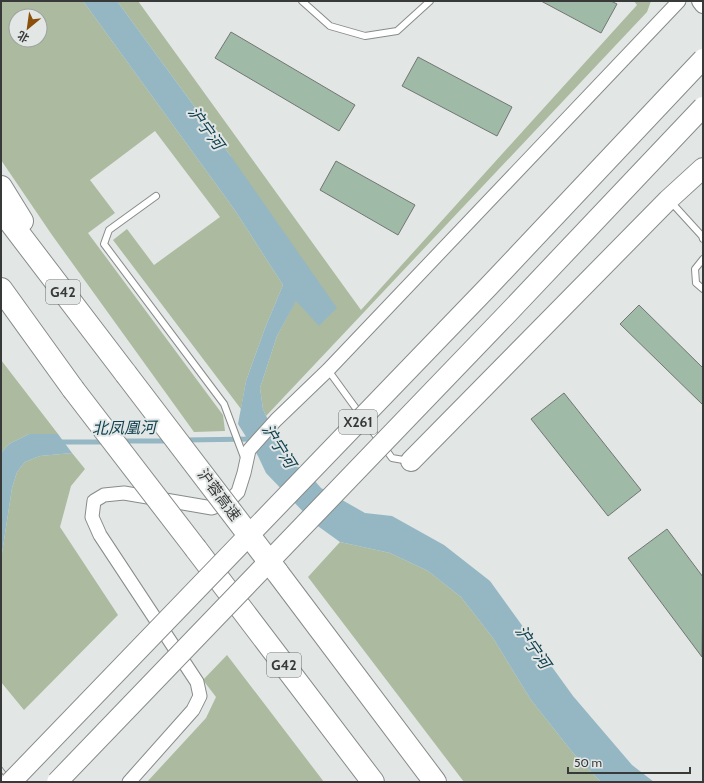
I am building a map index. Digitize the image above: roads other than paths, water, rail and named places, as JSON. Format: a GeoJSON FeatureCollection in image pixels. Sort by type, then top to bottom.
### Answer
{"type":"FeatureCollection","features":[{"type":"Feature","properties":{"kind":"highway"},"geometry":{"type":"LineString","coordinates":[[1,187],[72,304]]}},
{"type":"Feature","properties":{"kind":"highway","name":"沪蓉高速"},"geometry":{"type":"LineString","coordinates":[[1,210],[435,782]]}},
{"type":"Feature","properties":{"kind":"highway","name":"G42"},"geometry":{"type":"LineString","coordinates":[[1,289],[73,389],[373,782]]}},
{"type":"Feature","properties":{"kind":"main road","name":"X261"},"geometry":{"type":"LineString","coordinates":[[11,782],[489,286],[703,59]]}},
{"type":"Feature","properties":{"kind":"main road","name":"X261"},"geometry":{"type":"LineString","coordinates":[[57,782],[508,313],[703,107]]}},
{"type":"Feature","properties":{"kind":"main road"},"geometry":{"type":"LineString","coordinates":[[411,461],[668,200],[703,168]]}},
{"type":"Feature","properties":{"kind":"street"},"geometry":{"type":"LineString","coordinates":[[129,782],[193,710],[200,696],[197,682],[100,535],[92,517],[94,501],[104,494],[124,492],[212,508],[228,502],[238,492],[246,464],[245,450],[328,370],[679,1]]}},
{"type":"Feature","properties":{"kind":"street"},"geometry":{"type":"LineString","coordinates":[[700,1],[703,5]]}},
{"type":"Feature","properties":{"kind":"lane"},"geometry":{"type":"LineString","coordinates":[[302,1],[330,26],[365,36],[397,31],[430,1]]}},
{"type":"Feature","properties":{"kind":"lane"},"geometry":{"type":"LineString","coordinates":[[156,196],[109,230],[104,244],[224,404],[233,429],[245,450]]}},
{"type":"Feature","properties":{"kind":"lane"},"geometry":{"type":"LineString","coordinates":[[668,200],[703,237]]}},
{"type":"Feature","properties":{"kind":"lane"},"geometry":{"type":"LineString","coordinates":[[703,259],[695,268],[696,283],[703,289]]}},
{"type":"Feature","properties":{"kind":"lane"},"geometry":{"type":"LineString","coordinates":[[328,370],[392,458],[411,461]]}},
{"type":"Feature","properties":{"kind":"water","name":"沪宁河"},"geometry":{"type":"Polygon","coordinates":[[[83,1],[117,1],[230,155],[337,308],[319,326],[296,301],[277,336],[260,388],[263,409],[266,416],[294,457],[321,488],[365,513],[392,516],[444,545],[490,581],[573,696],[632,765],[654,782],[601,782],[573,753],[531,700],[493,638],[461,597],[428,571],[390,553],[340,542],[315,524],[266,473],[258,456],[238,424],[246,381],[265,328],[283,285],[234,209],[83,1]]]}},
{"type":"Feature","properties":{"kind":"water"},"geometry":{"type":"Polygon","coordinates":[[[29,434],[58,434],[72,453],[40,456],[25,462],[17,472],[12,488],[1,560],[1,453],[9,444],[29,434]]]}},
{"type":"Feature","properties":{"kind":"waterway","name":"北凤凰河"},"geometry":{"type":"LineString","coordinates":[[185,440],[253,439]]}},
{"type":"Feature","properties":{"kind":"waterway","name":"北凤凰河"},"geometry":{"type":"LineString","coordinates":[[121,441],[169,441]]}},
{"type":"Feature","properties":{"kind":"waterway","name":"北凤凰河"},"geometry":{"type":"LineString","coordinates":[[59,442],[105,442]]}},
{"type":"Feature","properties":{"kind":"railway"},"geometry":{"type":"LineString","coordinates":[[1,769],[11,782]]}}]}
